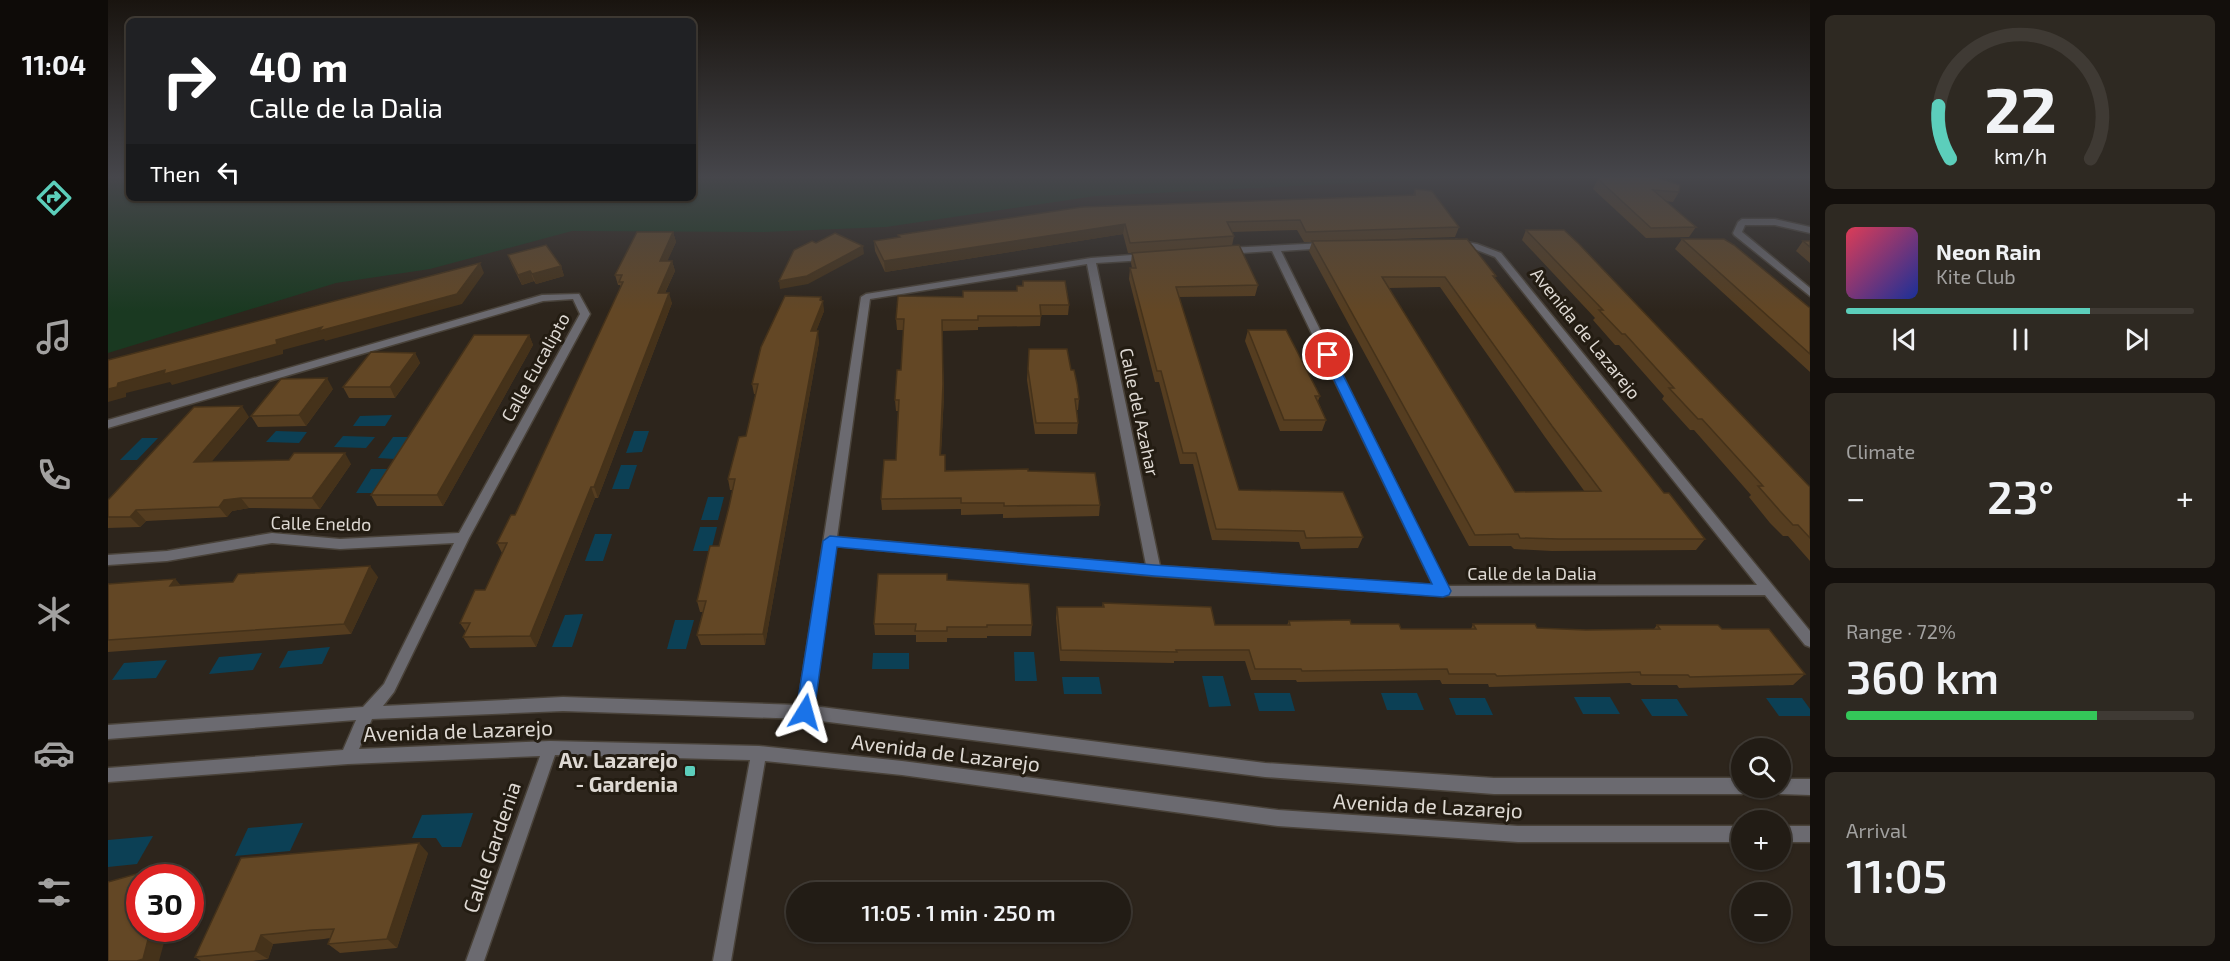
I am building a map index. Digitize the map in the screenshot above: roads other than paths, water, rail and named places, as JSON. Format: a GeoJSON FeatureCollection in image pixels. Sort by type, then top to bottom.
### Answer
{"type":"FeatureCollection","features":[{"type":"Feature","properties":{"kind":"street"},"geometry":{"type":"LineString","coordinates":[[1810,230],[1775,222],[1742,222],[1737,233],[1810,293]]}},
{"type":"Feature","properties":{"kind":"street","name":"Avenida de Lazarejo"},"geometry":{"type":"LineString","coordinates":[[1442,242],[1474,246],[1498,255],[1810,641]]}},
{"type":"Feature","properties":{"kind":"street"},"geometry":{"type":"LineString","coordinates":[[1217,252],[1334,246]]}},
{"type":"Feature","properties":{"kind":"street"},"geometry":{"type":"LineString","coordinates":[[1275,248],[1443,591]]}},
{"type":"Feature","properties":{"kind":"street"},"geometry":{"type":"LineString","coordinates":[[805,712],[866,297],[1091,261],[1160,256]]}},
{"type":"Feature","properties":{"kind":"street","name":"Calle del Azahar"},"geometry":{"type":"LineString","coordinates":[[1091,261],[1154,571]]}},
{"type":"Feature","properties":{"kind":"street","name":"Calle Eucalipto"},"geometry":{"type":"LineString","coordinates":[[108,424],[542,298],[576,296],[585,314],[463,538],[389,688],[367,713],[348,757]]}},
{"type":"Feature","properties":{"kind":"street","name":"Calle Eneldo"},"geometry":{"type":"LineString","coordinates":[[108,560],[167,556],[272,538],[340,544],[463,538]]}},
{"type":"Feature","properties":{"kind":"street","name":"Calle de la Dalia"},"geometry":{"type":"LineString","coordinates":[[830,541],[1154,571],[1443,591],[1768,590]]}},
{"type":"Feature","properties":{"kind":"street","name":"Avenida de Lazarejo"},"geometry":{"type":"LineString","coordinates":[[108,732],[367,713],[563,704],[805,712],[1265,770],[1494,786],[1731,786]]}},
{"type":"Feature","properties":{"kind":"street","name":"Avenida de Lazarejo"},"geometry":{"type":"LineString","coordinates":[[108,775],[348,757],[550,748],[759,753],[902,768],[1278,818],[1518,834],[1731,834]]}},
{"type":"Feature","properties":{"kind":"street","name":"Calle Gardenia"},"geometry":{"type":"LineString","coordinates":[[475,961],[550,748]]}},
{"type":"Feature","properties":{"kind":"street"},"geometry":{"type":"LineString","coordinates":[[722,961],[759,753]]}},
{"type":"Feature","properties":{"kind":"street"},"geometry":{"type":"LineString","coordinates":[[1791,786],[1810,786]]}},
{"type":"Feature","properties":{"kind":"street"},"geometry":{"type":"LineString","coordinates":[[1791,834],[1810,834]]}},
{"type":"Feature","properties":{"kind":"water"},"geometry":{"type":"Polygon","coordinates":[[[392,415],[385,426],[353,426],[360,416],[392,415]]]}},
{"type":"Feature","properties":{"kind":"water"},"geometry":{"type":"Polygon","coordinates":[[[276,431],[307,432],[299,443],[266,442],[276,431]]]}},
{"type":"Feature","properties":{"kind":"water"},"geometry":{"type":"Polygon","coordinates":[[[634,431],[649,431],[642,452],[626,453],[634,431]]]}},
{"type":"Feature","properties":{"kind":"water"},"geometry":{"type":"Polygon","coordinates":[[[343,436],[375,437],[366,448],[334,447],[343,436]]]}},
{"type":"Feature","properties":{"kind":"water"},"geometry":{"type":"Polygon","coordinates":[[[393,437],[410,437],[395,459],[378,458],[393,437]]]}},
{"type":"Feature","properties":{"kind":"water"},"geometry":{"type":"Polygon","coordinates":[[[142,438],[158,438],[137,460],[120,460],[142,438]]]}},
{"type":"Feature","properties":{"kind":"water"},"geometry":{"type":"Polygon","coordinates":[[[621,465],[637,465],[629,489],[612,489],[621,465]]]}},
{"type":"Feature","properties":{"kind":"water"},"geometry":{"type":"Polygon","coordinates":[[[371,469],[388,469],[373,493],[356,493],[371,469]]]}},
{"type":"Feature","properties":{"kind":"water"},"geometry":{"type":"Polygon","coordinates":[[[708,497],[724,497],[718,520],[701,520],[708,497]]]}},
{"type":"Feature","properties":{"kind":"water"},"geometry":{"type":"Polygon","coordinates":[[[700,527],[717,527],[711,551],[693,551],[700,527]]]}},
{"type":"Feature","properties":{"kind":"water"},"geometry":{"type":"Polygon","coordinates":[[[595,534],[612,534],[603,561],[585,561],[595,534]]]}},
{"type":"Feature","properties":{"kind":"water"},"geometry":{"type":"Polygon","coordinates":[[[583,614],[572,647],[552,647],[565,615],[583,614]]]}},
{"type":"Feature","properties":{"kind":"water"},"geometry":{"type":"Polygon","coordinates":[[[675,620],[694,620],[686,649],[667,649],[675,620]]]}},
{"type":"Feature","properties":{"kind":"water"},"geometry":{"type":"Polygon","coordinates":[[[330,647],[322,664],[279,668],[288,651],[330,647]]]}},
{"type":"Feature","properties":{"kind":"water"},"geometry":{"type":"Polygon","coordinates":[[[1014,652],[1034,652],[1037,681],[1015,681],[1014,652]]]}},
{"type":"Feature","properties":{"kind":"water"},"geometry":{"type":"Polygon","coordinates":[[[262,653],[253,670],[209,674],[219,657],[262,653]]]}},
{"type":"Feature","properties":{"kind":"water"},"geometry":{"type":"Polygon","coordinates":[[[873,653],[909,653],[909,669],[872,669],[873,653]]]}},
{"type":"Feature","properties":{"kind":"water"},"geometry":{"type":"Polygon","coordinates":[[[167,660],[156,678],[112,680],[124,663],[167,660]]]}},
{"type":"Feature","properties":{"kind":"water"},"geometry":{"type":"Polygon","coordinates":[[[1202,676],[1223,676],[1231,706],[1209,707],[1202,676]]]}},
{"type":"Feature","properties":{"kind":"water"},"geometry":{"type":"Polygon","coordinates":[[[1062,677],[1099,677],[1102,694],[1064,694],[1062,677]]]}},
{"type":"Feature","properties":{"kind":"water"},"geometry":{"type":"Polygon","coordinates":[[[1254,693],[1290,693],[1295,711],[1259,711],[1254,693]]]}},
{"type":"Feature","properties":{"kind":"water"},"geometry":{"type":"Polygon","coordinates":[[[1381,693],[1417,693],[1424,710],[1387,710],[1381,693]]]}},
{"type":"Feature","properties":{"kind":"water"},"geometry":{"type":"Polygon","coordinates":[[[1574,697],[1610,697],[1620,714],[1583,714],[1574,697]]]}},
{"type":"Feature","properties":{"kind":"water"},"geometry":{"type":"Polygon","coordinates":[[[1449,698],[1485,698],[1493,715],[1456,715],[1449,698]]]}},
{"type":"Feature","properties":{"kind":"water"},"geometry":{"type":"Polygon","coordinates":[[[1766,698],[1802,698],[1810,709],[1810,716],[1779,716],[1766,698]]]}},
{"type":"Feature","properties":{"kind":"water"},"geometry":{"type":"Polygon","coordinates":[[[1641,699],[1677,699],[1688,716],[1652,716],[1641,699]]]}},
{"type":"Feature","properties":{"kind":"water"},"geometry":{"type":"Polygon","coordinates":[[[473,813],[461,847],[442,847],[436,838],[412,838],[422,815],[473,813]]]}},
{"type":"Feature","properties":{"kind":"water"},"geometry":{"type":"Polygon","coordinates":[[[303,823],[290,851],[235,856],[248,828],[303,823]]]}},
{"type":"Feature","properties":{"kind":"water"},"geometry":{"type":"Polygon","coordinates":[[[153,836],[137,864],[108,867],[108,840],[153,836]]]}},
{"type":"Feature","properties":{"kind":"place","name":"Av. Lazarejo - Gardenia"},"geometry":{"type":"Point","coordinates":[690,771]}}]}
